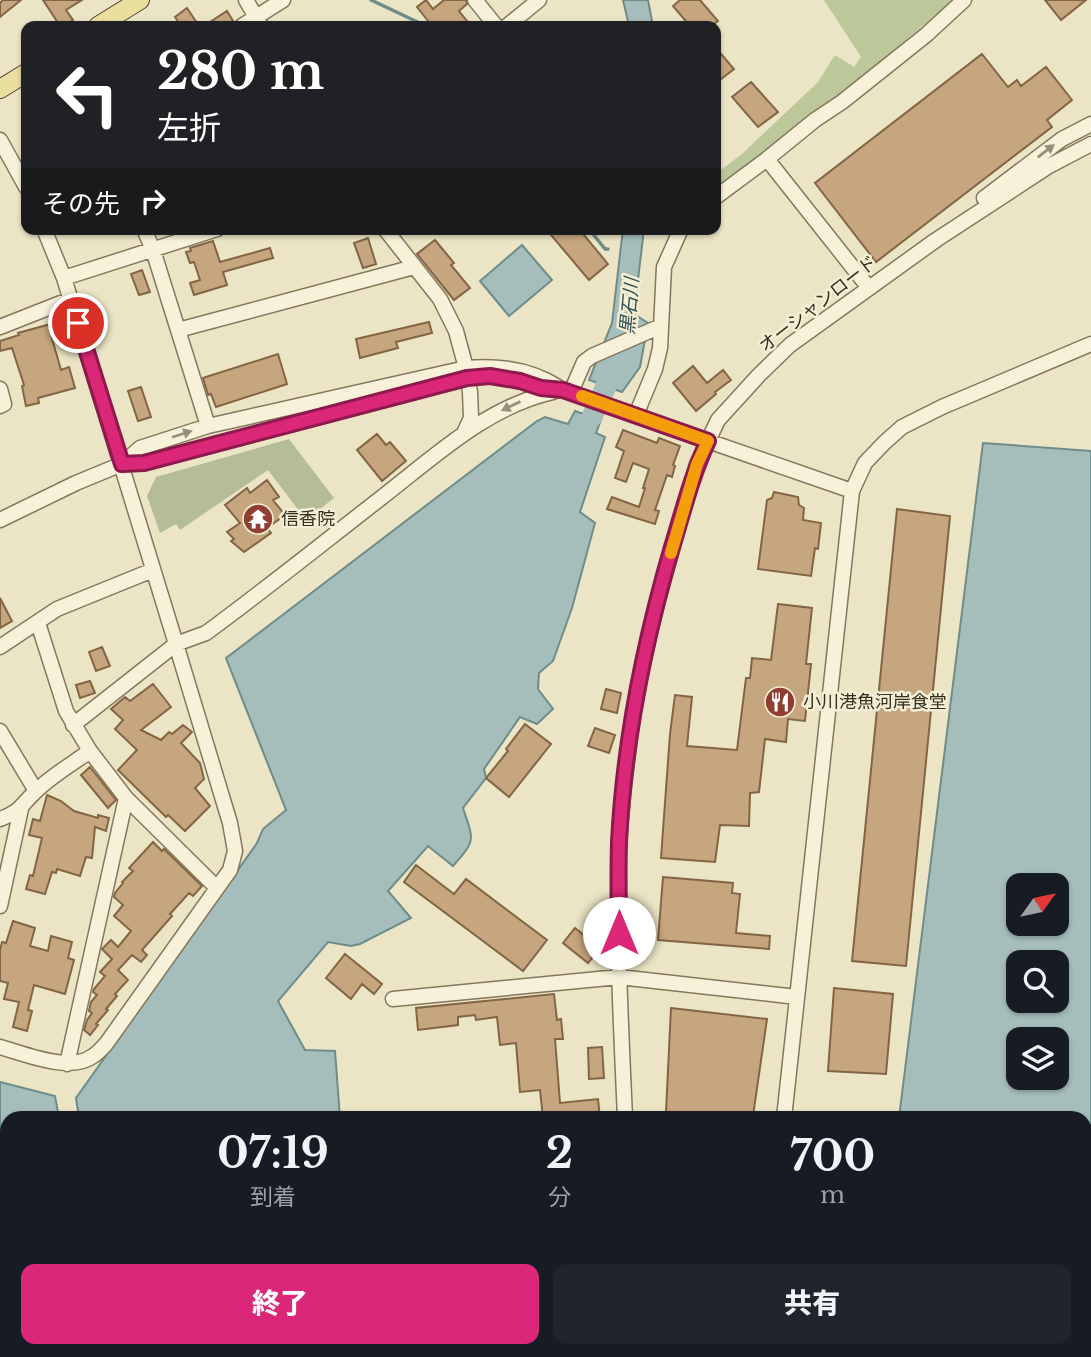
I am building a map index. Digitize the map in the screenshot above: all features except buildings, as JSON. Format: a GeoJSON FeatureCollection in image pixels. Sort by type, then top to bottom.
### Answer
{"type":"FeatureCollection","features":[{"type":"Feature","properties":{"kind":"main road"},"geometry":{"type":"LineString","coordinates":[[106,21],[140,0]]}},
{"type":"Feature","properties":{"kind":"main road"},"geometry":{"type":"LineString","coordinates":[[0,89],[21,75]]}},
{"type":"Feature","properties":{"kind":"street"},"geometry":{"type":"LineString","coordinates":[[246,0],[257,21]]}},
{"type":"Feature","properties":{"kind":"street"},"geometry":{"type":"LineString","coordinates":[[259,21],[283,0]]}},
{"type":"Feature","properties":{"kind":"street"},"geometry":{"type":"LineString","coordinates":[[475,0],[492,21]]}},
{"type":"Feature","properties":{"kind":"street"},"geometry":{"type":"LineString","coordinates":[[513,21],[540,0]]}},
{"type":"Feature","properties":{"kind":"street"},"geometry":{"type":"LineString","coordinates":[[721,193],[842,102],[964,0]]}},
{"type":"Feature","properties":{"kind":"street","name":"オーシャンロード"},"geometry":{"type":"LineString","coordinates":[[936,240],[946,228],[1062,139],[1091,124]]}},
{"type":"Feature","properties":{"kind":"street"},"geometry":{"type":"LineString","coordinates":[[0,140],[21,178]]}},
{"type":"Feature","properties":{"kind":"street","name":"オーシャンロード"},"geometry":{"type":"LineString","coordinates":[[625,1111],[619,977],[620,840],[628,750],[656,606],[697,464],[708,441],[719,420],[790,345],[936,240],[1049,166],[1091,144]]}},
{"type":"Feature","properties":{"kind":"street"},"geometry":{"type":"LineString","coordinates":[[767,159],[869,288]]}},
{"type":"Feature","properties":{"kind":"street"},"geometry":{"type":"LineString","coordinates":[[0,1047],[68,1064],[93,1056],[106,1044],[230,870],[234,860],[234,843],[122,464],[71,299],[46,235]]}},
{"type":"Feature","properties":{"kind":"street"},"geometry":{"type":"LineString","coordinates":[[147,235],[208,426]]}},
{"type":"Feature","properties":{"kind":"street"},"geometry":{"type":"LineString","coordinates":[[64,278],[199,235]]}},
{"type":"Feature","properties":{"kind":"street"},"geometry":{"type":"LineString","coordinates":[[390,235],[440,299],[456,331],[470,392],[471,418],[464,433]]}},
{"type":"Feature","properties":{"kind":"street"},"geometry":{"type":"LineString","coordinates":[[636,415],[655,369],[660,348],[655,329],[664,267],[678,235]]}},
{"type":"Feature","properties":{"kind":"street"},"geometry":{"type":"LineString","coordinates":[[178,330],[414,267]]}},
{"type":"Feature","properties":{"kind":"street"},"geometry":{"type":"LineString","coordinates":[[0,327],[71,299]]}},
{"type":"Feature","properties":{"kind":"street"},"geometry":{"type":"LineString","coordinates":[[571,392],[584,362],[592,356],[655,329]]}},
{"type":"Feature","properties":{"kind":"street"},"geometry":{"type":"LineString","coordinates":[[785,1111],[852,492],[865,463],[902,428],[942,407],[1091,344]]}},
{"type":"Feature","properties":{"kind":"street"},"geometry":{"type":"LineString","coordinates":[[122,464],[144,463],[486,366],[542,376],[571,392],[852,492]]}},
{"type":"Feature","properties":{"kind":"street"},"geometry":{"type":"LineString","coordinates":[[0,520],[122,464],[140,448],[208,426],[466,373]]}},
{"type":"Feature","properties":{"kind":"street"},"geometry":{"type":"LineString","coordinates":[[0,389],[5,404],[0,406]]}},
{"type":"Feature","properties":{"kind":"street"},"geometry":{"type":"LineString","coordinates":[[73,725],[176,644],[206,633],[464,433],[511,405],[537,396],[571,392]]}},
{"type":"Feature","properties":{"kind":"street"},"geometry":{"type":"LineString","coordinates":[[0,647],[57,609],[153,570]]}},
{"type":"Feature","properties":{"kind":"street"},"geometry":{"type":"LineString","coordinates":[[38,623],[66,712],[90,751],[126,798],[217,888]]}},
{"type":"Feature","properties":{"kind":"street"},"geometry":{"type":"LineString","coordinates":[[0,731],[36,791]]}},
{"type":"Feature","properties":{"kind":"street"},"geometry":{"type":"LineString","coordinates":[[0,819],[21,808],[36,791],[90,751]]}},
{"type":"Feature","properties":{"kind":"street"},"geometry":{"type":"LineString","coordinates":[[68,1064],[126,798]]}},
{"type":"Feature","properties":{"kind":"street"},"geometry":{"type":"LineString","coordinates":[[0,906],[21,808]]}},
{"type":"Feature","properties":{"kind":"street"},"geometry":{"type":"LineString","coordinates":[[393,999],[619,977],[797,997]]}},
{"type":"Feature","properties":{"kind":"green space"},"geometry":{"type":"Polygon","coordinates":[[[824,0],[955,0],[853,88],[721,192],[721,170],[743,153],[818,82],[835,55],[854,67],[861,57],[824,0]]]}},
{"type":"Feature","properties":{"kind":"green space"},"geometry":{"type":"Polygon","coordinates":[[[289,439],[334,498],[306,520],[268,470],[180,530],[176,524],[160,533],[147,496],[156,477],[289,439]]]}},
{"type":"Feature","properties":{"kind":"water"},"geometry":{"type":"Polygon","coordinates":[[[623,0],[648,0],[652,21],[628,21],[623,0]]]}},
{"type":"Feature","properties":{"kind":"water"},"geometry":{"type":"Polygon","coordinates":[[[622,235],[643,235],[634,314],[648,323],[640,367],[622,392],[589,380],[612,323],[622,235]]]}},
{"type":"Feature","properties":{"kind":"water"},"geometry":{"type":"Polygon","coordinates":[[[522,245],[552,280],[509,316],[480,281],[522,245]]]}},
{"type":"Feature","properties":{"kind":"water"},"geometry":{"type":"Polygon","coordinates":[[[575,411],[601,420],[596,433],[605,437],[580,512],[595,523],[572,608],[553,661],[539,673],[538,689],[553,709],[537,724],[520,717],[484,769],[486,778],[463,808],[471,840],[466,851],[453,866],[428,846],[388,891],[411,918],[360,944],[351,946],[328,942],[278,1001],[305,1050],[335,1051],[339,1111],[78,1111],[76,1098],[257,843],[263,829],[286,810],[226,658],[537,421],[545,417],[568,424],[575,411]]]}},
{"type":"Feature","properties":{"kind":"water"},"geometry":{"type":"Polygon","coordinates":[[[983,443],[1091,451],[1091,1111],[900,1111],[983,443]]]}},
{"type":"Feature","properties":{"kind":"water"},"geometry":{"type":"Polygon","coordinates":[[[0,1082],[55,1096],[58,1111],[0,1111],[0,1082]]]}},
{"type":"Feature","properties":{"kind":"waterway"},"geometry":{"type":"LineString","coordinates":[[371,0],[415,21]]}},
{"type":"Feature","properties":{"kind":"waterway"},"geometry":{"type":"LineString","coordinates":[[594,235],[605,249],[608,249]]}},
{"type":"Feature","properties":{"kind":"waterway","name":"黒石川"},"geometry":{"type":"LineString","coordinates":[[592,417],[617,362]]}},
{"type":"Feature","properties":{"kind":"slow traffic"},"geometry":{"type":"LineString","coordinates":[[582,396],[708,441],[697,464],[671,553]]}},
{"type":"Feature","properties":{"kind":"place","name":"信香院"},"geometry":{"type":"Point","coordinates":[258,519]}},
{"type":"Feature","properties":{"kind":"place","name":"小川港魚河岸食堂"},"geometry":{"type":"Point","coordinates":[780,702]}},
{"type":"Feature","properties":{"kind":"route"},"geometry":{"type":"LineString","coordinates":[[78,323],[122,464],[144,463],[467,378],[490,376],[541,388],[563,390],[708,441],[697,464],[668,560],[640,681],[628,750],[620,840],[619,933]]}}]}
